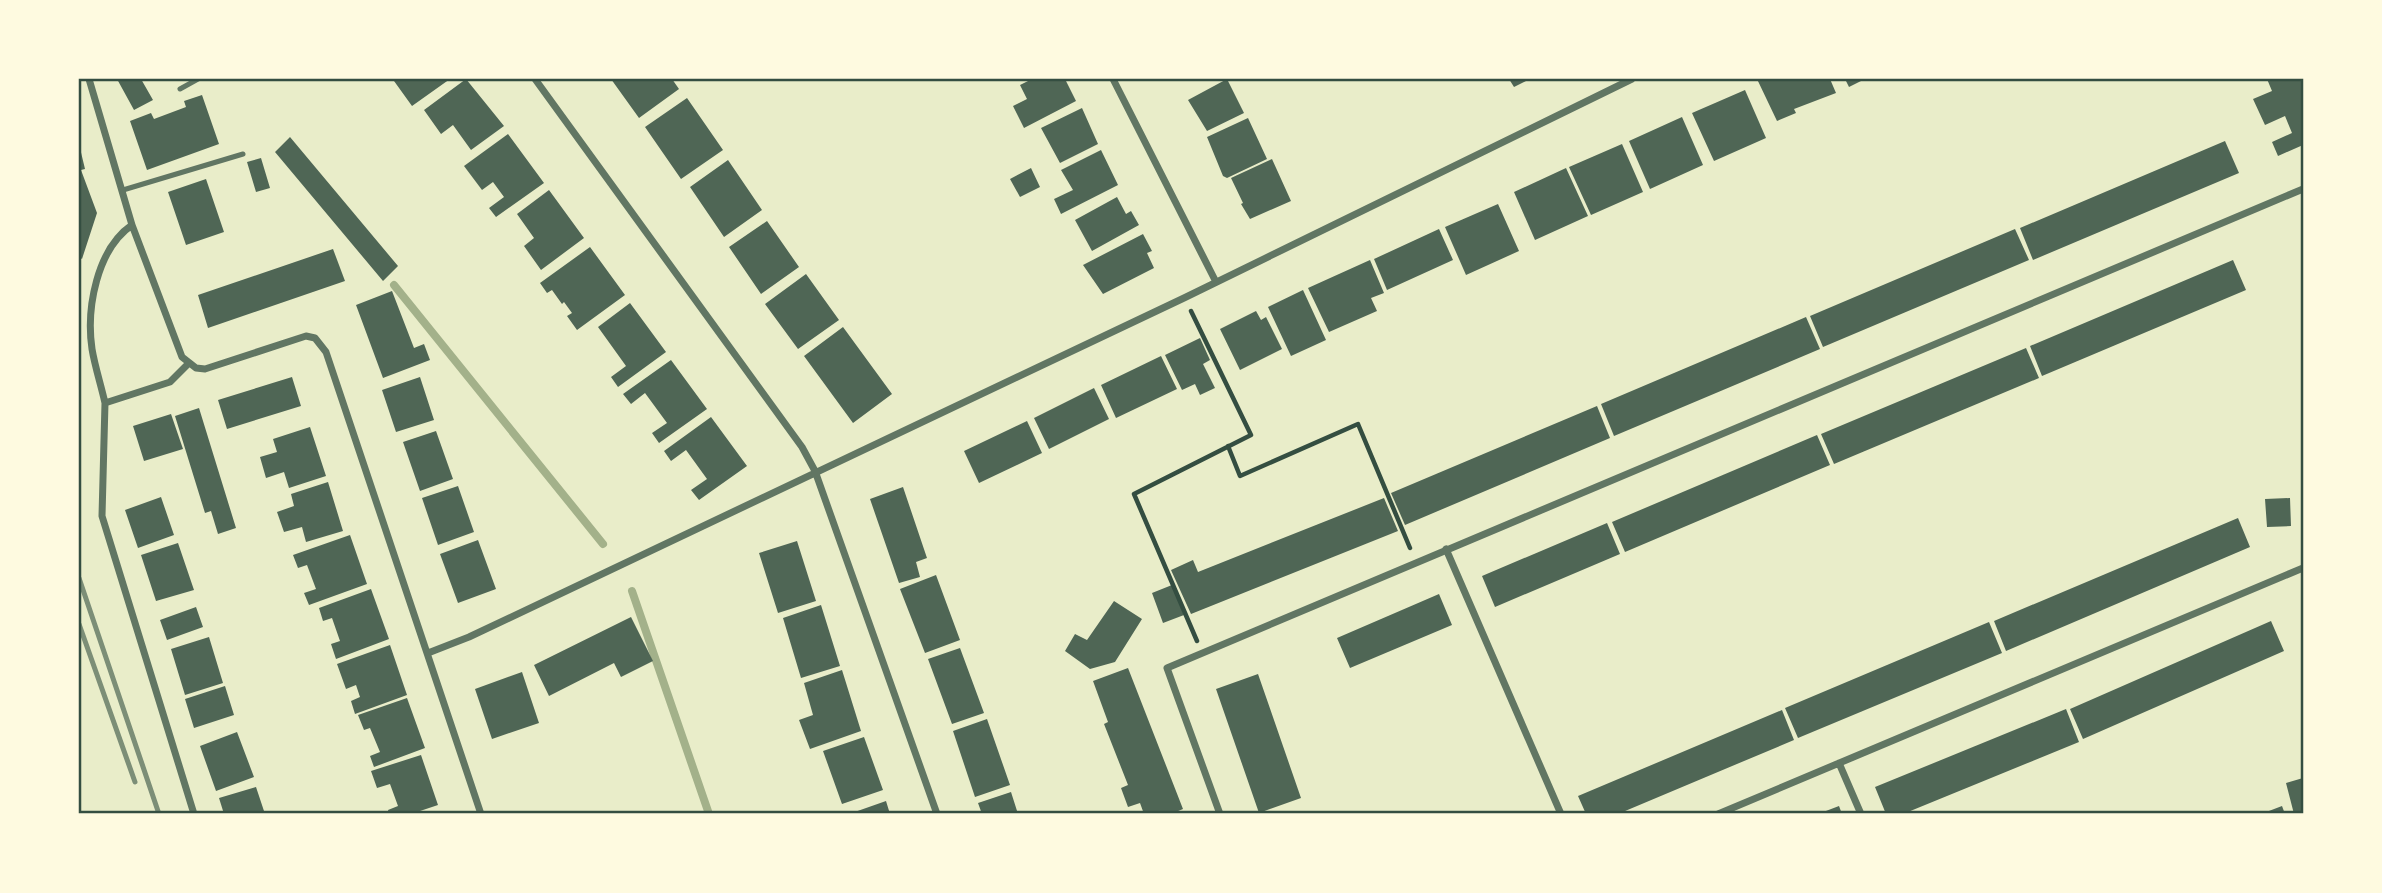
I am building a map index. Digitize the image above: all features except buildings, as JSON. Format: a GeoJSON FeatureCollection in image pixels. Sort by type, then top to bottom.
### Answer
{"type":"FeatureCollection","features":[{"type":"Feature","properties":{"kind":"street"},"geometry":{"type":"LineString","coordinates":[[89,79],[132,225],[176,347],[189,363],[205,369],[306,336],[321,344],[481,814]]}},
{"type":"Feature","properties":{"kind":"street"},"geometry":{"type":"LineString","coordinates":[[535,79],[787,422],[815,471],[937,814]]}},
{"type":"Feature","properties":{"kind":"street"},"geometry":{"type":"LineString","coordinates":[[1113,79],[1216,282]]}},
{"type":"Feature","properties":{"kind":"street"},"geometry":{"type":"LineString","coordinates":[[428,653],[469,637],[1184,298],[1629,79]]}},
{"type":"Feature","properties":{"kind":"street"},"geometry":{"type":"LineString","coordinates":[[1220,814],[1167,668],[2303,189]]}},
{"type":"Feature","properties":{"kind":"street"},"geometry":{"type":"LineString","coordinates":[[132,225],[115,239],[103,259],[93,309],[92,348],[105,403],[102,516],[194,814]]}},
{"type":"Feature","properties":{"kind":"street"},"geometry":{"type":"LineString","coordinates":[[105,403],[170,382],[189,363]]}},
{"type":"Feature","properties":{"kind":"street"},"geometry":{"type":"LineString","coordinates":[[1446,549],[1561,814]]}},
{"type":"Feature","properties":{"kind":"street"},"geometry":{"type":"LineString","coordinates":[[1718,814],[2303,568]]}},
{"type":"Feature","properties":{"kind":"street"},"geometry":{"type":"LineString","coordinates":[[1839,763],[1861,814]]}},
{"type":"Feature","properties":{"kind":"lane"},"geometry":{"type":"LineString","coordinates":[[180,89],[198,79]]}},
{"type":"Feature","properties":{"kind":"lane"},"geometry":{"type":"LineString","coordinates":[[123,190],[243,154]]}},
{"type":"Feature","properties":{"kind":"path"},"geometry":{"type":"LineString","coordinates":[[1184,298],[1251,435],[1134,494],[1202,653]]}},
{"type":"Feature","properties":{"kind":"path"},"geometry":{"type":"LineString","coordinates":[[1228,446],[1240,476],[1358,424],[1416,562]]}},
{"type":"Feature","properties":{"kind":"waterway"},"geometry":{"type":"LineString","coordinates":[[394,285],[603,544]]}},
{"type":"Feature","properties":{"kind":"waterway"},"geometry":{"type":"LineString","coordinates":[[632,591],[709,814]]}},
{"type":"Feature","properties":{"kind":"railway"},"geometry":{"type":"LineString","coordinates":[[79,578],[159,814]]}},
{"type":"Feature","properties":{"kind":"railway"},"geometry":{"type":"LineString","coordinates":[[79,624],[135,782]]}}]}
